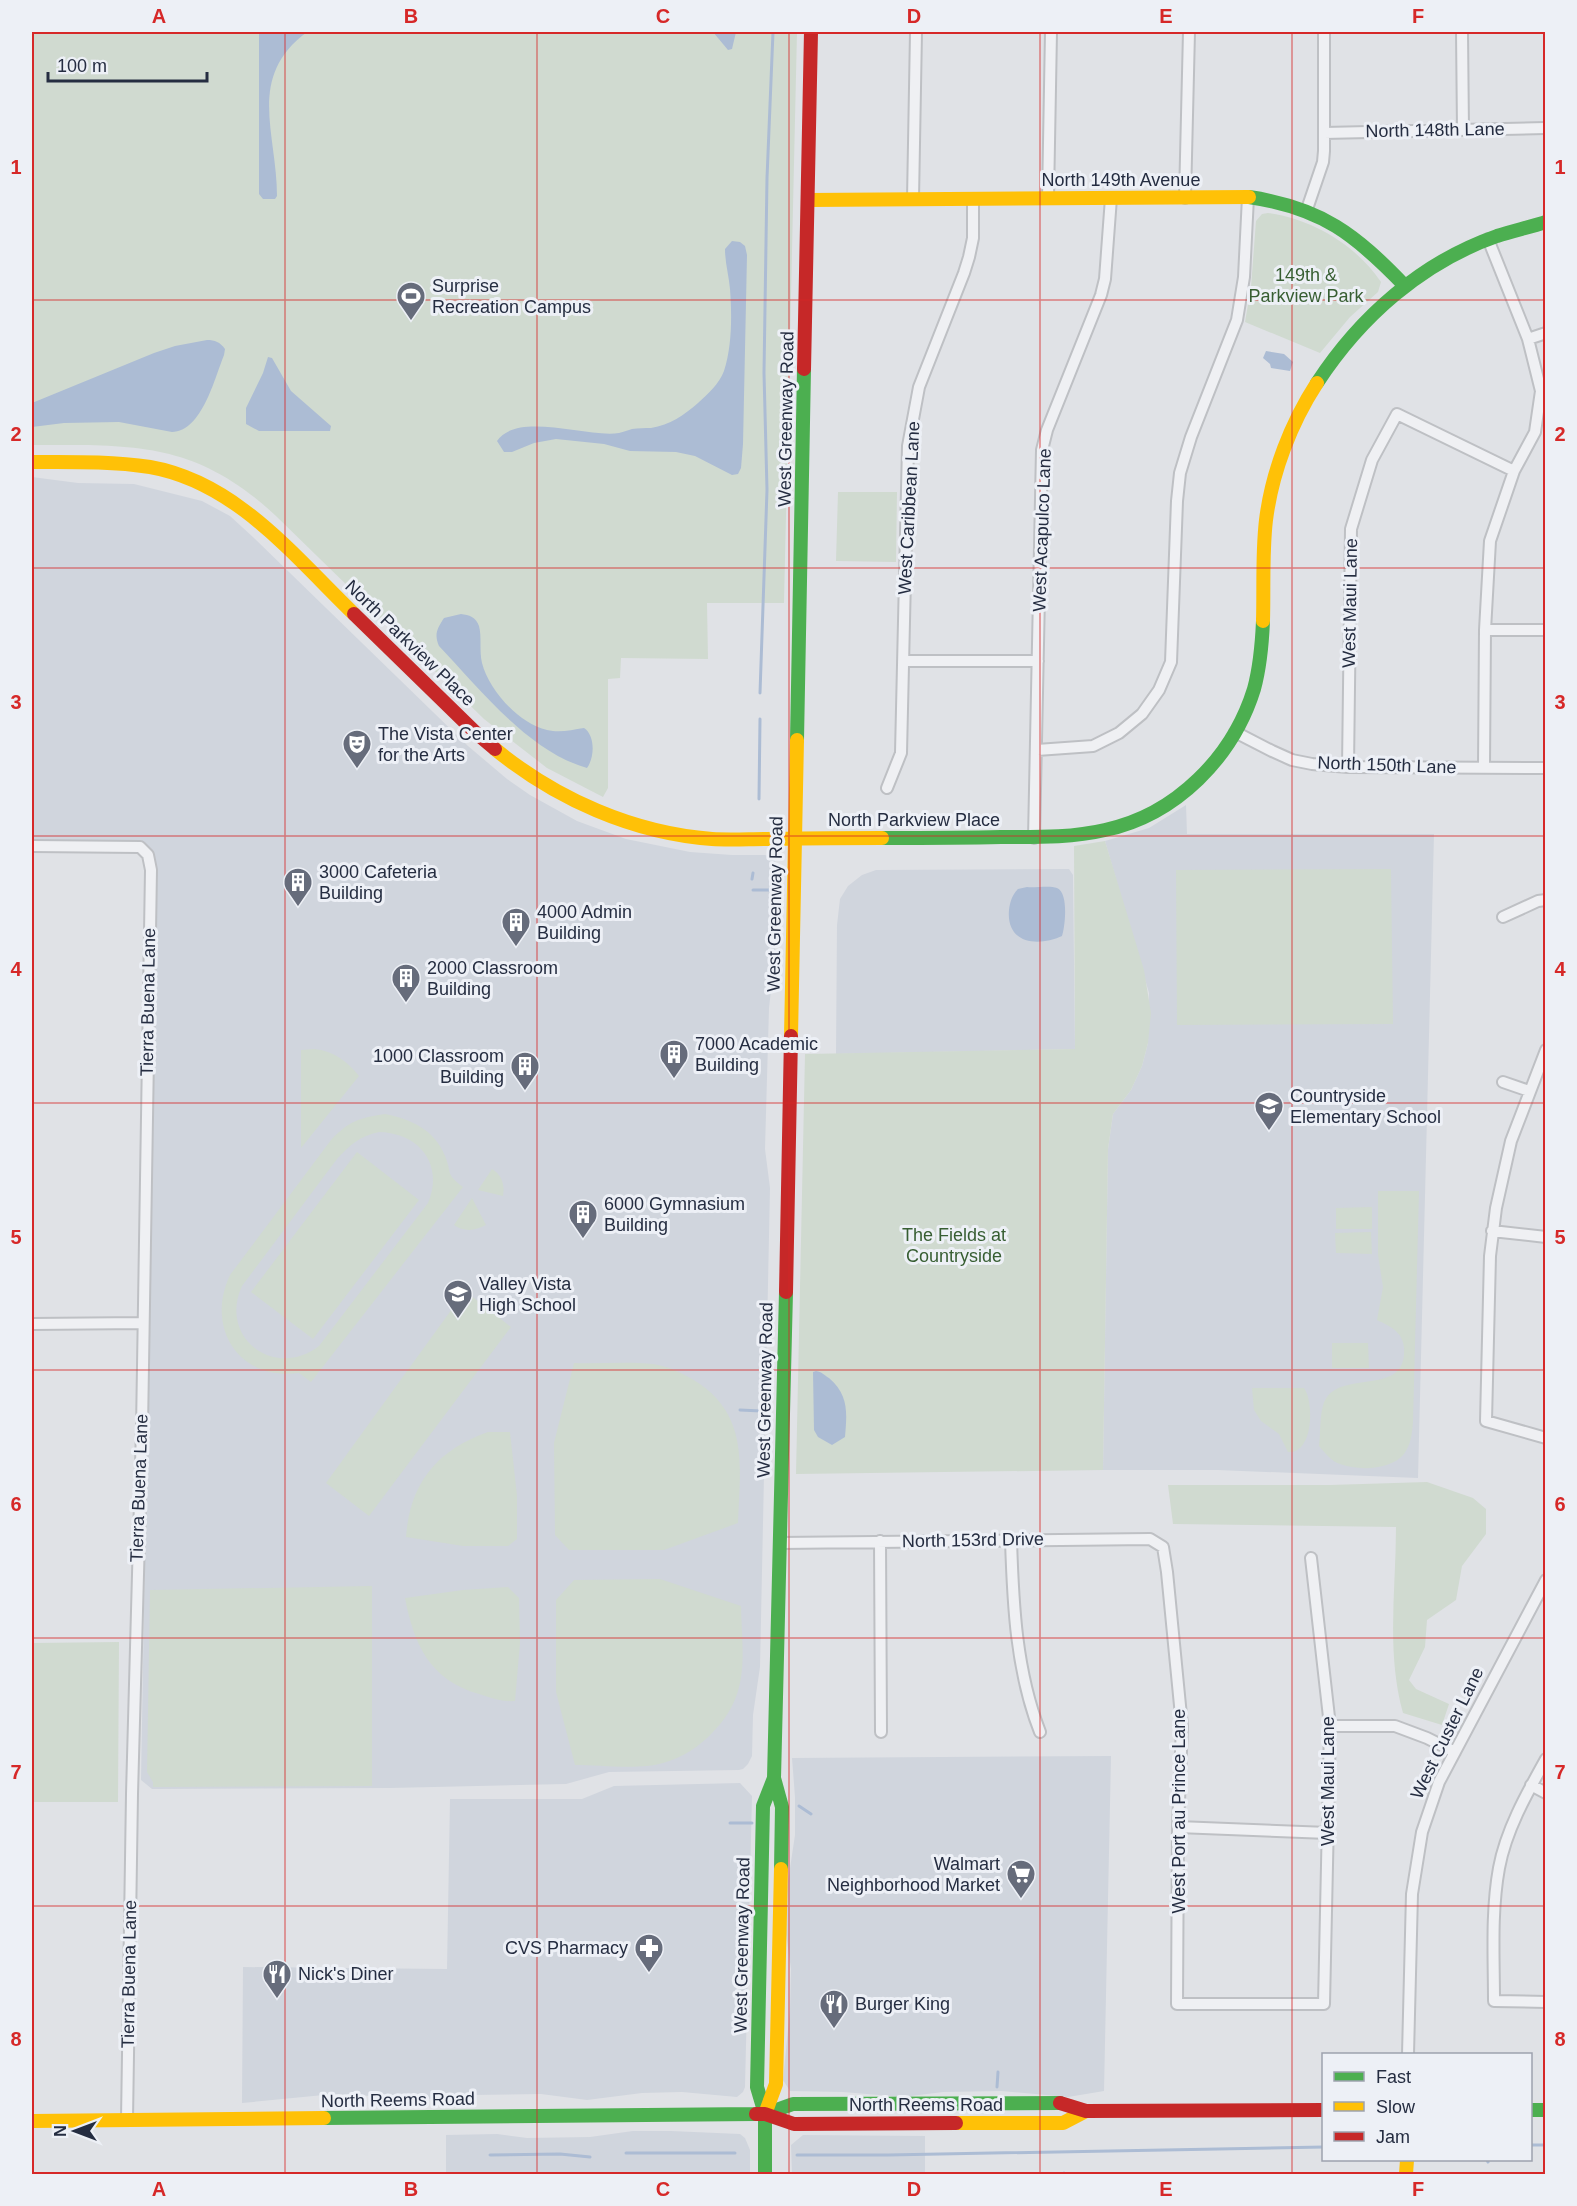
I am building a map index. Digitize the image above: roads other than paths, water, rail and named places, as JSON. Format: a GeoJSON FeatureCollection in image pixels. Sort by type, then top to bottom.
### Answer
{"type":"FeatureCollection","features":[{"type":"Feature","properties":{"kind":"main road","name":"West Greenway Road"},"geometry":{"type":"LineString","coordinates":[[765,2175],[765,2114],[776,2084],[782,1807],[774,1778],[811,32]]}},
{"type":"Feature","properties":{"kind":"main road","name":"North 149th Avenue"},"geometry":{"type":"LineString","coordinates":[[808,200],[1248,197],[1282,202],[1307,209],[1341,227],[1356,237],[1405,286]]}},
{"type":"Feature","properties":{"kind":"main road","name":"North Parkview Place"},"geometry":{"type":"LineString","coordinates":[[32,462],[111,462],[154,467],[191,478],[243,507],[476,733],[512,763],[544,785],[580,804],[615,818],[672,834],[713,839],[1034,837],[1089,834],[1121,826],[1149,815],[1171,801],[1194,783],[1218,758],[1235,732],[1246,708],[1260,660],[1265,526],[1269,499],[1282,452],[1304,401],[1328,363],[1357,328],[1390,297],[1442,261],[1488,239],[1545,222]]}},
{"type":"Feature","properties":{"kind":"main road","name":"North Reems Road"},"geometry":{"type":"LineString","coordinates":[[32,2121],[765,2114],[793,2104],[1064,2103],[1086,2111],[1322,2110]]}},
{"type":"Feature","properties":{"kind":"main road","name":"North Reems Road"},"geometry":{"type":"LineString","coordinates":[[765,2114],[794,2124],[1063,2123],[1086,2111]]}},
{"type":"Feature","properties":{"kind":"street"},"geometry":{"type":"LineString","coordinates":[[913,199],[916,32]]}},
{"type":"Feature","properties":{"kind":"street"},"geometry":{"type":"LineString","coordinates":[[1048,198],[1051,32]]}},
{"type":"Feature","properties":{"kind":"street"},"geometry":{"type":"LineString","coordinates":[[1185,198],[1190,32]]}},
{"type":"Feature","properties":{"kind":"street"},"geometry":{"type":"LineString","coordinates":[[1307,209],[1323,162],[1324,32]]}},
{"type":"Feature","properties":{"kind":"street"},"geometry":{"type":"LineString","coordinates":[[1462,32],[1463,130]]}},
{"type":"Feature","properties":{"kind":"street","name":"North 148th Lane"},"geometry":{"type":"LineString","coordinates":[[1324,133],[1545,128]]}},
{"type":"Feature","properties":{"kind":"street"},"geometry":{"type":"LineString","coordinates":[[1037,750],[1093,746],[1119,733],[1142,714],[1159,690],[1171,662],[1180,473],[1191,437],[1237,320],[1244,278],[1248,197]]}},
{"type":"Feature","properties":{"kind":"street","name":"West Acapulco Lane"},"geometry":{"type":"LineString","coordinates":[[1034,837],[1042,450],[1047,430],[1103,287],[1111,198]]}},
{"type":"Feature","properties":{"kind":"street","name":"West Caribbean Lane"},"geometry":{"type":"LineString","coordinates":[[887,788],[901,753],[910,429],[919,387],[964,273],[973,238],[973,199]]}},
{"type":"Feature","properties":{"kind":"street"},"geometry":{"type":"LineString","coordinates":[[1484,767],[1485,630],[1490,541],[1514,471],[1535,432],[1541,391],[1528,339],[1488,239]]}},
{"type":"Feature","properties":{"kind":"street"},"geometry":{"type":"LineString","coordinates":[[1528,339],[1545,333]]}},
{"type":"Feature","properties":{"kind":"street","name":"West Maui Lane"},"geometry":{"type":"LineString","coordinates":[[1348,766],[1351,529],[1372,460],[1397,414],[1514,471]]}},
{"type":"Feature","properties":{"kind":"street"},"geometry":{"type":"LineString","coordinates":[[1485,630],[1545,630]]}},
{"type":"Feature","properties":{"kind":"street"},"geometry":{"type":"LineString","coordinates":[[903,661],[1038,661]]}},
{"type":"Feature","properties":{"kind":"street","name":"North 150th Lane"},"geometry":{"type":"LineString","coordinates":[[1235,732],[1292,760],[1312,764],[1545,768]]}},
{"type":"Feature","properties":{"kind":"street","name":"Tierra Buena Lane"},"geometry":{"type":"LineString","coordinates":[[32,846],[131,846],[140,847],[148,855],[151,896],[127,2120]]}},
{"type":"Feature","properties":{"kind":"street"},"geometry":{"type":"LineString","coordinates":[[1503,917],[1545,900]]}},
{"type":"Feature","properties":{"kind":"street"},"geometry":{"type":"LineString","coordinates":[[1545,1050],[1511,1141],[1492,1232],[1486,1421],[1545,1438]]}},
{"type":"Feature","properties":{"kind":"street"},"geometry":{"type":"LineString","coordinates":[[1503,1082],[1529,1091]]}},
{"type":"Feature","properties":{"kind":"street"},"geometry":{"type":"LineString","coordinates":[[1492,1232],[1545,1237]]}},
{"type":"Feature","properties":{"kind":"street"},"geometry":{"type":"LineString","coordinates":[[32,1324],[143,1323]]}},
{"type":"Feature","properties":{"kind":"street","name":"North 153rd Drive"},"geometry":{"type":"LineString","coordinates":[[780,1542],[1150,1539],[1163,1547]]}},
{"type":"Feature","properties":{"kind":"street"},"geometry":{"type":"LineString","coordinates":[[1011,1540],[1014,1617],[1032,1711],[1040,1732]]}},
{"type":"Feature","properties":{"kind":"street"},"geometry":{"type":"LineString","coordinates":[[880,1541],[881,1732]]}},
{"type":"Feature","properties":{"kind":"street","name":"West Port au Prince Lane"},"geometry":{"type":"LineString","coordinates":[[1163,1547],[1182,1726],[1178,1827],[1178,2004],[1324,2004]]}},
{"type":"Feature","properties":{"kind":"street","name":"West Maui Lane"},"geometry":{"type":"LineString","coordinates":[[1311,1558],[1330,1726],[1324,2004]]}},
{"type":"Feature","properties":{"kind":"street","name":"West Custer Lane"},"geometry":{"type":"LineString","coordinates":[[1408,2053],[1412,1894],[1422,1832],[1439,1782],[1545,1581]]}},
{"type":"Feature","properties":{"kind":"street"},"geometry":{"type":"LineString","coordinates":[[1330,1726],[1395,1726],[1455,1752]]}},
{"type":"Feature","properties":{"kind":"street"},"geometry":{"type":"LineString","coordinates":[[1545,1759],[1504,1847],[1499,1868],[1494,1930],[1494,2001],[1545,2002]]}},
{"type":"Feature","properties":{"kind":"street"},"geometry":{"type":"LineString","coordinates":[[1531,1785],[1545,1793]]}},
{"type":"Feature","properties":{"kind":"street"},"geometry":{"type":"LineString","coordinates":[[1178,1827],[1328,1833]]}},
{"type":"Feature","properties":{"kind":"water"},"geometry":{"type":"Polygon","coordinates":[[[259,32],[307,32],[288,49],[277,68],[271,87],[269,107],[276,173],[277,196],[275,199],[263,199],[259,194],[259,32]]]}},
{"type":"Feature","properties":{"kind":"water"},"geometry":{"type":"Polygon","coordinates":[[[713,32],[736,32],[732,49],[728,50],[713,32]]]}},
{"type":"Feature","properties":{"kind":"water"},"geometry":{"type":"Polygon","coordinates":[[[732,241],[740,242],[745,246],[747,255],[743,444],[741,468],[738,474],[732,475],[695,456],[676,452],[630,451],[604,444],[556,439],[534,443],[512,452],[504,452],[497,441],[507,432],[520,428],[536,427],[605,434],[619,433],[664,425],[702,400],[722,376],[729,351],[731,310],[725,249],[732,241]]]}},
{"type":"Feature","properties":{"kind":"water"},"geometry":{"type":"Polygon","coordinates":[[[207,340],[221,345],[225,349],[224,355],[206,402],[191,423],[182,429],[172,432],[119,422],[64,423],[32,427],[32,403],[154,353],[207,340]]]}},
{"type":"Feature","properties":{"kind":"water"},"geometry":{"type":"Polygon","coordinates":[[[1266,351],[1284,354],[1293,362],[1290,371],[1271,368],[1263,358],[1266,351]]]}},
{"type":"Feature","properties":{"kind":"water"},"geometry":{"type":"Polygon","coordinates":[[[268,357],[272,358],[291,391],[331,426],[330,431],[259,431],[246,424],[246,408],[268,357]]]}},
{"type":"Feature","properties":{"kind":"water"},"geometry":{"type":"Polygon","coordinates":[[[461,614],[472,617],[478,623],[482,663],[491,684],[506,704],[526,720],[547,730],[584,728],[588,731],[593,746],[587,768],[565,760],[525,733],[488,699],[439,646],[437,632],[444,618],[461,614]]]}},
{"type":"Feature","properties":{"kind":"water"},"geometry":{"type":"Polygon","coordinates":[[[1054,887],[1061,891],[1065,903],[1062,936],[1034,942],[1018,936],[1013,930],[1009,921],[1011,901],[1018,889],[1054,887]]]}},
{"type":"Feature","properties":{"kind":"water"},"geometry":{"type":"Polygon","coordinates":[[[816,1371],[836,1384],[845,1405],[845,1437],[832,1445],[818,1437],[814,1430],[813,1372],[816,1371]]]}},
{"type":"Feature","properties":{"kind":"waterway"},"geometry":{"type":"LineString","coordinates":[[760,693],[767,490],[764,373],[767,178],[773,32]]}},
{"type":"Feature","properties":{"kind":"waterway"},"geometry":{"type":"LineString","coordinates":[[759,799],[760,719]]}},
{"type":"Feature","properties":{"kind":"waterway"},"geometry":{"type":"LineString","coordinates":[[752,879],[753,873]]}},
{"type":"Feature","properties":{"kind":"waterway"},"geometry":{"type":"LineString","coordinates":[[753,890],[773,890]]}},
{"type":"Feature","properties":{"kind":"waterway"},"geometry":{"type":"LineString","coordinates":[[740,1410],[761,1411]]}},
{"type":"Feature","properties":{"kind":"waterway"},"geometry":{"type":"LineString","coordinates":[[799,1806],[811,1814]]}},
{"type":"Feature","properties":{"kind":"waterway"},"geometry":{"type":"LineString","coordinates":[[730,1823],[752,1823]]}},
{"type":"Feature","properties":{"kind":"waterway"},"geometry":{"type":"LineString","coordinates":[[997,2087],[998,2072]]}},
{"type":"Feature","properties":{"kind":"waterway"},"geometry":{"type":"LineString","coordinates":[[1532,2145],[1546,2145]]}},
{"type":"Feature","properties":{"kind":"waterway"},"geometry":{"type":"LineString","coordinates":[[797,2155],[1322,2147]]}},
{"type":"Feature","properties":{"kind":"waterway"},"geometry":{"type":"LineString","coordinates":[[626,2153],[735,2153]]}},
{"type":"Feature","properties":{"kind":"waterway"},"geometry":{"type":"LineString","coordinates":[[490,2155],[560,2154],[590,2157]]}},
{"type":"Feature","properties":{"kind":"place","name":"Surprise Recreation Campus"},"geometry":{"type":"Point","coordinates":[411,322]}},
{"type":"Feature","properties":{"kind":"place","name":"The Vista Center for the Arts"},"geometry":{"type":"Point","coordinates":[357,770]}},
{"type":"Feature","properties":{"kind":"place","name":"3000 Cafeteria Building"},"geometry":{"type":"Point","coordinates":[298,908]}},
{"type":"Feature","properties":{"kind":"place","name":"4000 Admin Building"},"geometry":{"type":"Point","coordinates":[516,948]}},
{"type":"Feature","properties":{"kind":"place","name":"2000 Classroom Building"},"geometry":{"type":"Point","coordinates":[406,1004]}},
{"type":"Feature","properties":{"kind":"place","name":"7000 Academic Building"},"geometry":{"type":"Point","coordinates":[674,1080]}},
{"type":"Feature","properties":{"kind":"place","name":"1000 Classroom Building"},"geometry":{"type":"Point","coordinates":[525,1092]}},
{"type":"Feature","properties":{"kind":"place","name":"Countryside Elementary School"},"geometry":{"type":"Point","coordinates":[1269,1132]}},
{"type":"Feature","properties":{"kind":"place","name":"6000 Gymnasium Building"},"geometry":{"type":"Point","coordinates":[583,1240]}},
{"type":"Feature","properties":{"kind":"place","name":"Valley Vista High School"},"geometry":{"type":"Point","coordinates":[458,1320]}},
{"type":"Feature","properties":{"kind":"place","name":"Walmart Neighborhood Market"},"geometry":{"type":"Point","coordinates":[1021,1900]}},
{"type":"Feature","properties":{"kind":"place","name":"CVS Pharmacy"},"geometry":{"type":"Point","coordinates":[649,1974]}},
{"type":"Feature","properties":{"kind":"place","name":"Nick's Diner"},"geometry":{"type":"Point","coordinates":[277,2000]}},
{"type":"Feature","properties":{"kind":"place","name":"Burger King"},"geometry":{"type":"Point","coordinates":[834,2030]}},
{"type":"Feature","properties":{"kind":"park label","name":"149th & Parkview Park"},"geometry":{"type":"Point","coordinates":[1306,285]}},
{"type":"Feature","properties":{"kind":"park label","name":"The Fields at Countryside"},"geometry":{"type":"Point","coordinates":[954,1245]}}]}
